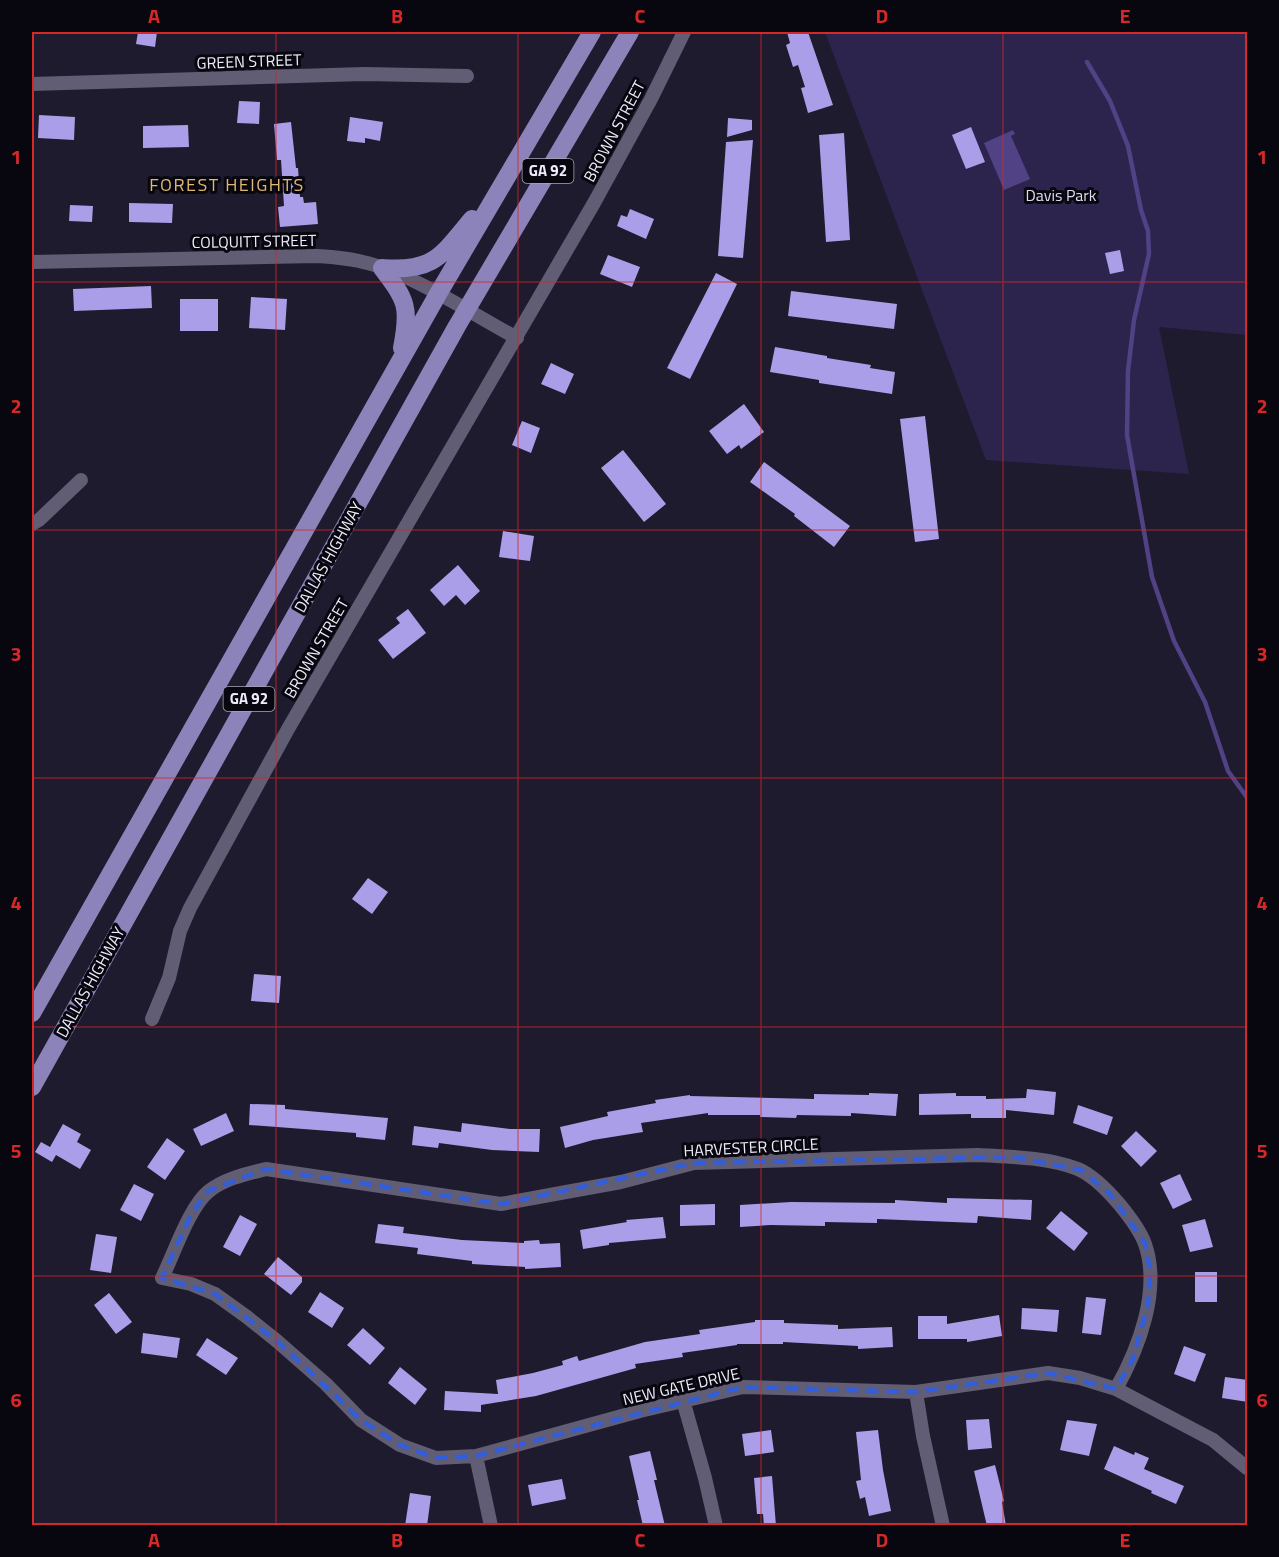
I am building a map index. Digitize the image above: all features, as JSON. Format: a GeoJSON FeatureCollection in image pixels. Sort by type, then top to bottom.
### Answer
{"type":"FeatureCollection","features":[{"type":"Feature","properties":{"kind":"main road","name":"DALLAS HIGHWAY"},"geometry":{"type":"LineString","coordinates":[[32,1013],[438,294],[592,32]]}},
{"type":"Feature","properties":{"kind":"main road","name":"DALLAS HIGHWAY"},"geometry":{"type":"LineString","coordinates":[[32,1087],[466,310],[630,32]]}},
{"type":"Feature","properties":{"kind":"main road"},"geometry":{"type":"LineString","coordinates":[[382,268],[403,270],[418,267],[439,258],[506,179]]}},
{"type":"Feature","properties":{"kind":"main road"},"geometry":{"type":"LineString","coordinates":[[382,268],[400,291],[407,312],[399,365]]}},
{"type":"Feature","properties":{"kind":"street","name":"BROWN STREET"},"geometry":{"type":"LineString","coordinates":[[152,1019],[169,978],[180,931],[190,908],[288,729],[594,203],[651,99],[684,32]]}},
{"type":"Feature","properties":{"kind":"street","name":"GREEN STREET"},"geometry":{"type":"LineString","coordinates":[[32,84],[364,74],[467,76]]}},
{"type":"Feature","properties":{"kind":"street","name":"COLQUITT STREET"},"geometry":{"type":"LineString","coordinates":[[32,262],[317,256],[343,258],[382,268],[466,310]]}},
{"type":"Feature","properties":{"kind":"street"},"geometry":{"type":"LineString","coordinates":[[466,310],[517,338]]}},
{"type":"Feature","properties":{"kind":"street"},"geometry":{"type":"LineString","coordinates":[[32,524],[81,480]]}},
{"type":"Feature","properties":{"kind":"street","name":"HARVESTER CIRCLE"},"geometry":{"type":"LineString","coordinates":[[162,1278],[191,1215],[208,1191],[233,1178],[266,1169],[501,1204],[621,1182],[694,1163],[978,1155],[1014,1157],[1057,1163],[1081,1170],[1110,1194],[1130,1217],[1145,1243],[1150,1270],[1148,1305],[1142,1333],[1132,1361],[1116,1389]]}},
{"type":"Feature","properties":{"kind":"street","name":"NEW GATE DRIVE"},"geometry":{"type":"LineString","coordinates":[[162,1278],[191,1284],[214,1294],[247,1317],[326,1384],[361,1420],[400,1445],[436,1458],[476,1456],[683,1400],[743,1387],[916,1392],[1048,1374],[1080,1378],[1116,1389],[1213,1440],[1248,1468]]}},
{"type":"Feature","properties":{"kind":"street"},"geometry":{"type":"LineString","coordinates":[[916,1392],[923,1436],[943,1526]]}},
{"type":"Feature","properties":{"kind":"street"},"geometry":{"type":"LineString","coordinates":[[683,1400],[716,1526]]}},
{"type":"Feature","properties":{"kind":"street"},"geometry":{"type":"LineString","coordinates":[[476,1456],[491,1526]]}},
{"type":"Feature","properties":{"kind":"highlighted area"},"geometry":{"type":"Polygon","coordinates":[[[1014,1157],[1081,1170],[1110,1194],[1145,1243],[1150,1270],[1148,1305],[1132,1361],[1116,1389],[1048,1373],[916,1392],[743,1387],[476,1456],[436,1458],[400,1445],[361,1420],[277,1341],[215,1294],[162,1278],[191,1215],[208,1191],[266,1169],[501,1204],[694,1163],[1014,1157]]]}},
{"type":"Feature","properties":{"kind":"green space","name":"Davis Park"},"geometry":{"type":"Polygon","coordinates":[[[825,32],[1247,32],[1247,335],[1159,327],[1189,474],[986,460],[825,32]]]}},
{"type":"Feature","properties":{"kind":"shaded area"},"geometry":{"type":"Polygon","coordinates":[[[1013,130],[1015,134],[1011,136],[1030,179],[1004,190],[984,143],[1013,130]]]}},
{"type":"Feature","properties":{"kind":"building"},"geometry":{"type":"Polygon","coordinates":[[[138,32],[157,32],[155,47],[136,44],[138,32]]]}},
{"type":"Feature","properties":{"kind":"building"},"geometry":{"type":"Polygon","coordinates":[[[787,32],[808,32],[833,105],[808,113],[801,88],[805,87],[798,65],[793,67],[786,45],[790,43],[787,32]]]}},
{"type":"Feature","properties":{"kind":"building"},"geometry":{"type":"Polygon","coordinates":[[[239,101],[260,102],[259,124],[237,123],[239,101]]]}},
{"type":"Feature","properties":{"kind":"building"},"geometry":{"type":"Polygon","coordinates":[[[39,115],[75,117],[74,140],[38,138],[39,115]]]}},
{"type":"Feature","properties":{"kind":"building"},"geometry":{"type":"Polygon","coordinates":[[[350,117],[383,122],[380,141],[365,138],[365,143],[347,141],[350,117]]]}},
{"type":"Feature","properties":{"kind":"building"},"geometry":{"type":"Polygon","coordinates":[[[728,118],[752,120],[752,130],[727,137],[728,118]]]}},
{"type":"Feature","properties":{"kind":"building"},"geometry":{"type":"Polygon","coordinates":[[[291,122],[300,197],[303,197],[304,203],[316,202],[318,224],[280,227],[278,207],[284,206],[281,160],[277,160],[274,124],[291,122]]]}},
{"type":"Feature","properties":{"kind":"building"},"geometry":{"type":"Polygon","coordinates":[[[188,125],[189,147],[143,148],[143,126],[188,125]]]}},
{"type":"Feature","properties":{"kind":"building"},"geometry":{"type":"Polygon","coordinates":[[[971,127],[985,162],[966,169],[952,135],[971,127]]]}},
{"type":"Feature","properties":{"kind":"building"},"geometry":{"type":"Polygon","coordinates":[[[844,133],[850,240],[826,242],[819,135],[844,133]]]}},
{"type":"Feature","properties":{"kind":"building"},"geometry":{"type":"Polygon","coordinates":[[[753,140],[743,258],[718,256],[726,142],[753,140]]]}},
{"type":"Feature","properties":{"kind":"building"},"geometry":{"type":"Polygon","coordinates":[[[129,203],[173,204],[172,223],[129,222],[129,203]]]}},
{"type":"Feature","properties":{"kind":"building"},"geometry":{"type":"Polygon","coordinates":[[[70,205],[93,206],[92,222],[69,221],[70,205]]]}},
{"type":"Feature","properties":{"kind":"building"},"geometry":{"type":"Polygon","coordinates":[[[630,209],[654,219],[646,239],[617,226],[621,215],[627,217],[630,209]]]}},
{"type":"Feature","properties":{"kind":"building"},"geometry":{"type":"Polygon","coordinates":[[[1120,250],[1124,271],[1110,274],[1105,253],[1120,250]]]}},
{"type":"Feature","properties":{"kind":"building"},"geometry":{"type":"Polygon","coordinates":[[[608,255],[640,267],[632,287],[600,274],[608,255]]]}},
{"type":"Feature","properties":{"kind":"building"},"geometry":{"type":"Polygon","coordinates":[[[716,273],[737,284],[690,379],[667,368],[716,273]]]}},
{"type":"Feature","properties":{"kind":"building"},"geometry":{"type":"Polygon","coordinates":[[[151,286],[152,308],[74,311],[73,289],[151,286]]]}},
{"type":"Feature","properties":{"kind":"building"},"geometry":{"type":"Polygon","coordinates":[[[791,291],[897,304],[894,329],[788,316],[791,291]]]}},
{"type":"Feature","properties":{"kind":"building"},"geometry":{"type":"Polygon","coordinates":[[[251,297],[287,299],[285,330],[249,328],[251,297]]]}},
{"type":"Feature","properties":{"kind":"building"},"geometry":{"type":"Polygon","coordinates":[[[180,299],[218,299],[218,331],[180,331],[180,299]]]}},
{"type":"Feature","properties":{"kind":"building"},"geometry":{"type":"Polygon","coordinates":[[[775,347],[871,365],[870,368],[895,372],[892,394],[819,383],[819,380],[770,372],[775,347]]]}},
{"type":"Feature","properties":{"kind":"building"},"geometry":{"type":"Polygon","coordinates":[[[551,363],[574,374],[565,394],[541,384],[551,363]]]}},
{"type":"Feature","properties":{"kind":"building"},"geometry":{"type":"Polygon","coordinates":[[[744,404],[764,432],[741,449],[739,445],[727,454],[709,431],[744,404]]]}},
{"type":"Feature","properties":{"kind":"building"},"geometry":{"type":"Polygon","coordinates":[[[925,416],[939,539],[915,542],[900,419],[925,416]]]}},
{"type":"Feature","properties":{"kind":"building"},"geometry":{"type":"Polygon","coordinates":[[[522,421],[540,428],[531,453],[512,445],[522,421]]]}},
{"type":"Feature","properties":{"kind":"building"},"geometry":{"type":"Polygon","coordinates":[[[623,450],[666,504],[644,522],[601,468],[623,450]]]}},
{"type":"Feature","properties":{"kind":"building"},"geometry":{"type":"Polygon","coordinates":[[[764,462],[850,526],[834,547],[794,516],[795,514],[750,482],[764,462]]]}},
{"type":"Feature","properties":{"kind":"building"},"geometry":{"type":"Polygon","coordinates":[[[503,531],[534,536],[530,561],[499,557],[503,531]]]}},
{"type":"Feature","properties":{"kind":"building"},"geometry":{"type":"Polygon","coordinates":[[[458,565],[480,591],[465,605],[456,595],[444,606],[430,590],[458,565]]]}},
{"type":"Feature","properties":{"kind":"building"},"geometry":{"type":"Polygon","coordinates":[[[408,609],[426,633],[393,659],[378,640],[400,623],[396,618],[408,609]]]}},
{"type":"Feature","properties":{"kind":"building"},"geometry":{"type":"Polygon","coordinates":[[[368,878],[388,892],[372,914],[352,899],[368,878]]]}},
{"type":"Feature","properties":{"kind":"building"},"geometry":{"type":"Polygon","coordinates":[[[254,974],[281,976],[279,1003],[251,1001],[254,974]]]}},
{"type":"Feature","properties":{"kind":"building"},"geometry":{"type":"Polygon","coordinates":[[[1027,1089],[1056,1092],[1054,1115],[1006,1110],[1006,1118],[971,1118],[971,1114],[919,1115],[919,1094],[956,1093],[956,1096],[986,1096],[986,1099],[1026,1098],[1027,1089]]]}},
{"type":"Feature","properties":{"kind":"building"},"geometry":{"type":"Polygon","coordinates":[[[869,1093],[898,1094],[896,1116],[851,1113],[851,1116],[797,1115],[796,1118],[708,1115],[708,1113],[641,1123],[643,1132],[593,1140],[565,1148],[560,1127],[608,1116],[607,1112],[656,1103],[655,1100],[690,1095],[814,1099],[814,1094],[869,1095],[869,1093]]]}},
{"type":"Feature","properties":{"kind":"building"},"geometry":{"type":"Polygon","coordinates":[[[250,1104],[285,1105],[285,1109],[388,1118],[385,1140],[356,1137],[356,1133],[249,1125],[250,1104]]]}},
{"type":"Feature","properties":{"kind":"building"},"geometry":{"type":"Polygon","coordinates":[[[1078,1105],[1113,1117],[1107,1135],[1073,1123],[1078,1105]]]}},
{"type":"Feature","properties":{"kind":"building"},"geometry":{"type":"Polygon","coordinates":[[[226,1113],[234,1131],[201,1146],[193,1129],[226,1113]]]}},
{"type":"Feature","properties":{"kind":"building"},"geometry":{"type":"Polygon","coordinates":[[[462,1123],[510,1129],[540,1129],[539,1152],[492,1150],[439,1143],[438,1148],[412,1145],[414,1126],[461,1132],[462,1123]]]}},
{"type":"Feature","properties":{"kind":"building"},"geometry":{"type":"Polygon","coordinates":[[[63,1124],[81,1134],[77,1142],[91,1150],[80,1169],[56,1155],[52,1162],[35,1152],[41,1142],[50,1147],[63,1124]]]}},
{"type":"Feature","properties":{"kind":"building"},"geometry":{"type":"Polygon","coordinates":[[[1136,1131],[1157,1151],[1141,1167],[1121,1146],[1136,1131]]]}},
{"type":"Feature","properties":{"kind":"building"},"geometry":{"type":"Polygon","coordinates":[[[167,1138],[185,1151],[165,1180],[147,1167],[167,1138]]]}},
{"type":"Feature","properties":{"kind":"building"},"geometry":{"type":"Polygon","coordinates":[[[1180,1174],[1192,1200],[1173,1209],[1160,1183],[1180,1174]]]}},
{"type":"Feature","properties":{"kind":"building"},"geometry":{"type":"Polygon","coordinates":[[[134,1184],[154,1194],[141,1221],[120,1210],[134,1184]]]}},
{"type":"Feature","properties":{"kind":"building"},"geometry":{"type":"Polygon","coordinates":[[[947,1198],[1032,1200],[1031,1220],[978,1216],[977,1223],[877,1219],[877,1223],[825,1222],[825,1226],[740,1227],[740,1205],[791,1202],[895,1203],[895,1200],[947,1203],[947,1198]]]}},
{"type":"Feature","properties":{"kind":"building"},"geometry":{"type":"Polygon","coordinates":[[[715,1204],[715,1225],[680,1226],[680,1205],[715,1204]]]}},
{"type":"Feature","properties":{"kind":"building"},"geometry":{"type":"Polygon","coordinates":[[[1061,1211],[1088,1233],[1074,1251],[1046,1228],[1061,1211]]]}},
{"type":"Feature","properties":{"kind":"building"},"geometry":{"type":"Polygon","coordinates":[[[240,1215],[257,1224],[240,1256],[223,1247],[240,1215]]]}},
{"type":"Feature","properties":{"kind":"building"},"geometry":{"type":"Polygon","coordinates":[[[663,1217],[666,1238],[609,1243],[609,1245],[583,1249],[580,1230],[627,1222],[626,1220],[663,1217]]]}},
{"type":"Feature","properties":{"kind":"building"},"geometry":{"type":"Polygon","coordinates":[[[1205,1219],[1213,1247],[1190,1252],[1182,1225],[1205,1219]]]}},
{"type":"Feature","properties":{"kind":"building"},"geometry":{"type":"Polygon","coordinates":[[[378,1224],[404,1227],[403,1233],[462,1240],[524,1243],[524,1241],[539,1240],[540,1244],[560,1243],[561,1267],[525,1269],[525,1267],[472,1264],[472,1261],[417,1254],[418,1248],[375,1243],[378,1224]]]}},
{"type":"Feature","properties":{"kind":"building"},"geometry":{"type":"Polygon","coordinates":[[[96,1234],[117,1237],[111,1273],[90,1270],[96,1234]]]}},
{"type":"Feature","properties":{"kind":"building"},"geometry":{"type":"Polygon","coordinates":[[[278,1257],[302,1277],[302,1282],[291,1295],[264,1274],[278,1257]]]}},
{"type":"Feature","properties":{"kind":"building"},"geometry":{"type":"Polygon","coordinates":[[[1195,1272],[1217,1272],[1217,1302],[1195,1302],[1195,1272]]]}},
{"type":"Feature","properties":{"kind":"building"},"geometry":{"type":"Polygon","coordinates":[[[320,1292],[344,1308],[332,1328],[308,1312],[320,1292]]]}},
{"type":"Feature","properties":{"kind":"building"},"geometry":{"type":"Polygon","coordinates":[[[109,1293],[132,1322],[116,1334],[94,1305],[109,1293]]]}},
{"type":"Feature","properties":{"kind":"building"},"geometry":{"type":"Polygon","coordinates":[[[1086,1297],[1106,1299],[1101,1335],[1082,1333],[1086,1297]]]}},
{"type":"Feature","properties":{"kind":"building"},"geometry":{"type":"Polygon","coordinates":[[[1022,1308],[1059,1310],[1057,1332],[1021,1329],[1022,1308]]]}},
{"type":"Feature","properties":{"kind":"building"},"geometry":{"type":"Polygon","coordinates":[[[999,1315],[1002,1336],[967,1342],[967,1339],[918,1339],[918,1316],[947,1316],[947,1324],[999,1315]]]}},
{"type":"Feature","properties":{"kind":"building"},"geometry":{"type":"Polygon","coordinates":[[[755,1320],[838,1325],[838,1329],[892,1327],[893,1347],[858,1349],[858,1346],[783,1342],[783,1344],[737,1344],[682,1353],[683,1357],[635,1364],[636,1368],[536,1396],[481,1405],[481,1412],[444,1410],[445,1391],[498,1394],[496,1380],[563,1365],[562,1361],[577,1356],[579,1361],[645,1342],[700,1334],[699,1330],[755,1322],[755,1320]]]}},
{"type":"Feature","properties":{"kind":"building"},"geometry":{"type":"Polygon","coordinates":[[[363,1328],[385,1348],[370,1365],[347,1345],[363,1328]]]}},
{"type":"Feature","properties":{"kind":"building"},"geometry":{"type":"Polygon","coordinates":[[[143,1333],[180,1338],[177,1358],[141,1353],[143,1333]]]}},
{"type":"Feature","properties":{"kind":"building"},"geometry":{"type":"Polygon","coordinates":[[[207,1338],[238,1358],[226,1375],[196,1355],[207,1338]]]}},
{"type":"Feature","properties":{"kind":"building"},"geometry":{"type":"Polygon","coordinates":[[[1184,1346],[1206,1354],[1195,1382],[1174,1374],[1184,1346]]]}},
{"type":"Feature","properties":{"kind":"building"},"geometry":{"type":"Polygon","coordinates":[[[400,1367],[427,1389],[415,1405],[388,1383],[400,1367]]]}},
{"type":"Feature","properties":{"kind":"building"},"geometry":{"type":"Polygon","coordinates":[[[1225,1377],[1248,1380],[1248,1402],[1222,1398],[1225,1377]]]}},
{"type":"Feature","properties":{"kind":"building"},"geometry":{"type":"Polygon","coordinates":[[[989,1419],[992,1448],[968,1450],[966,1420],[989,1419]]]}},
{"type":"Feature","properties":{"kind":"building"},"geometry":{"type":"Polygon","coordinates":[[[1067,1420],[1097,1424],[1089,1456],[1060,1450],[1067,1420]]]}},
{"type":"Feature","properties":{"kind":"building"},"geometry":{"type":"Polygon","coordinates":[[[771,1430],[774,1452],[745,1456],[742,1434],[771,1430]]]}},
{"type":"Feature","properties":{"kind":"building"},"geometry":{"type":"Polygon","coordinates":[[[878,1430],[891,1511],[869,1516],[865,1497],[860,1499],[856,1481],[861,1480],[856,1432],[878,1430]]]}},
{"type":"Feature","properties":{"kind":"building"},"geometry":{"type":"Polygon","coordinates":[[[1114,1446],[1134,1455],[1135,1452],[1149,1458],[1144,1469],[1184,1486],[1176,1504],[1104,1469],[1114,1446]]]}},
{"type":"Feature","properties":{"kind":"building"},"geometry":{"type":"Polygon","coordinates":[[[650,1451],[665,1526],[643,1526],[637,1500],[639,1500],[629,1456],[650,1451]]]}},
{"type":"Feature","properties":{"kind":"building"},"geometry":{"type":"Polygon","coordinates":[[[995,1465],[1004,1501],[1002,1502],[1006,1526],[987,1526],[974,1471],[995,1465]]]}},
{"type":"Feature","properties":{"kind":"building"},"geometry":{"type":"Polygon","coordinates":[[[772,1476],[776,1526],[764,1526],[763,1514],[757,1514],[754,1478],[772,1476]]]}},
{"type":"Feature","properties":{"kind":"building"},"geometry":{"type":"Polygon","coordinates":[[[562,1479],[566,1499],[532,1506],[528,1485],[562,1479]]]}},
{"type":"Feature","properties":{"kind":"building"},"geometry":{"type":"Polygon","coordinates":[[[410,1493],[431,1496],[427,1526],[405,1526],[410,1493]]]}},
{"type":"Feature","properties":{"kind":"waterway"},"geometry":{"type":"LineString","coordinates":[[1087,62],[1110,101],[1128,146],[1141,210],[1148,231],[1149,254],[1134,320],[1128,371],[1127,435],[1152,577],[1174,641],[1205,702],[1228,771],[1248,799]]}},
{"type":"Feature","properties":{"kind":"district","name":"FOREST HEIGHTS"},"geometry":{"type":"Point","coordinates":[227,185]}}]}
